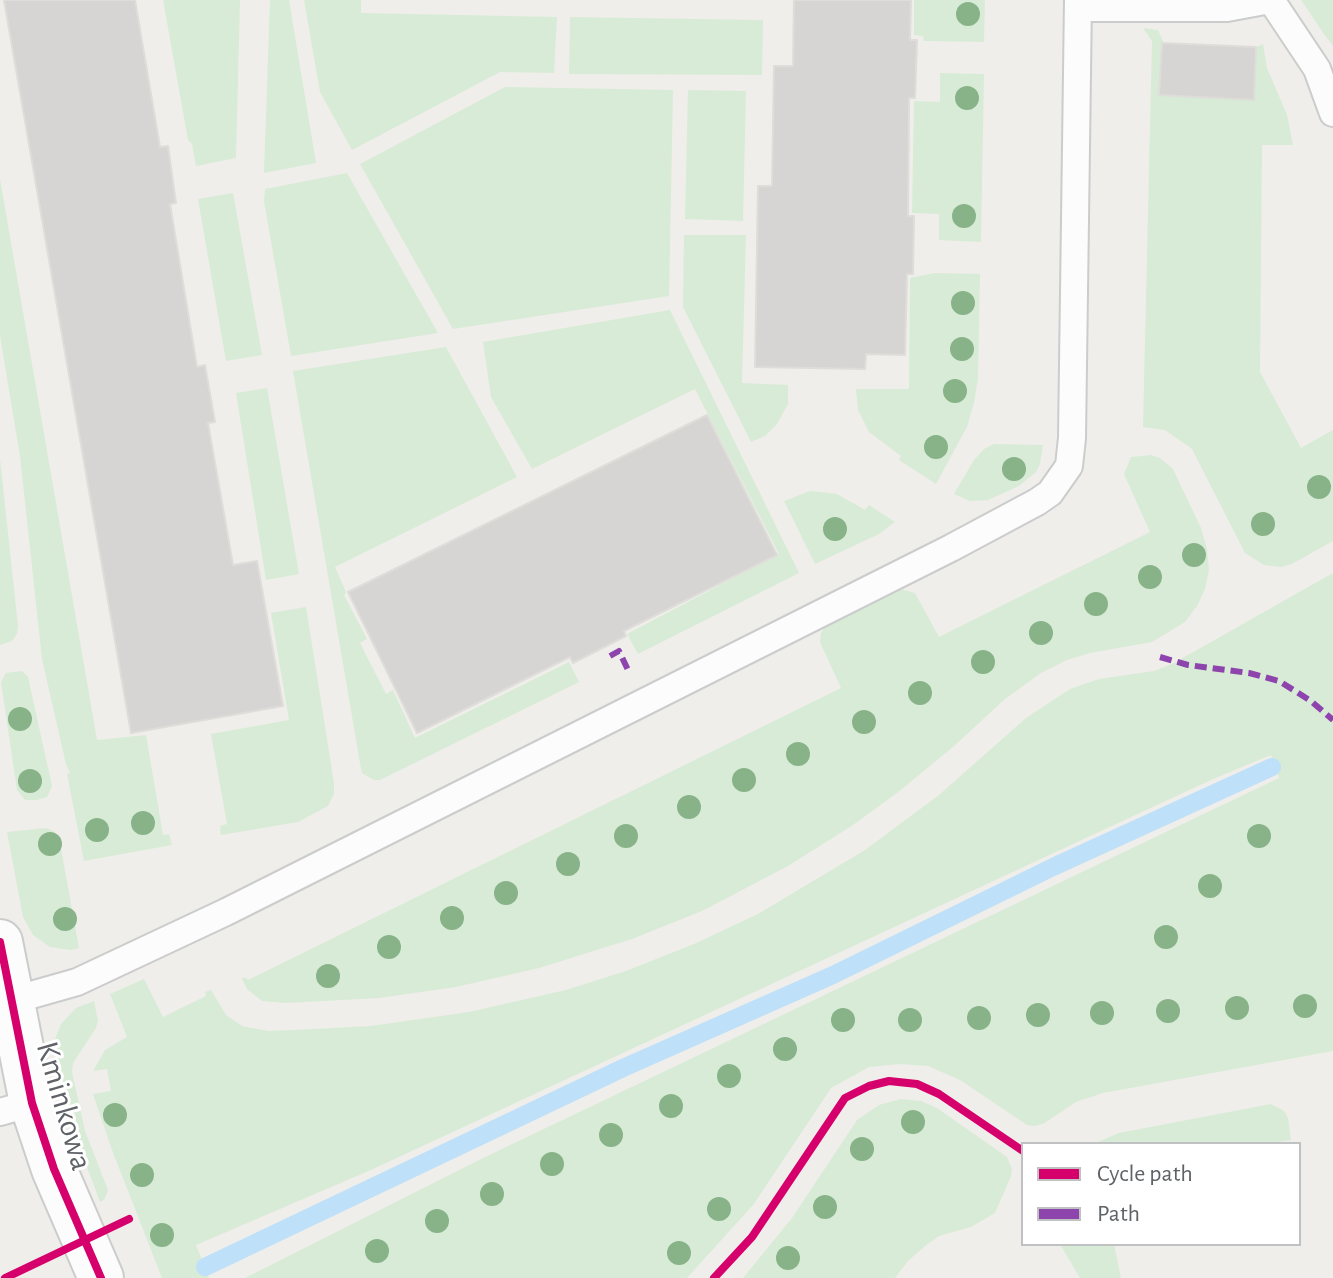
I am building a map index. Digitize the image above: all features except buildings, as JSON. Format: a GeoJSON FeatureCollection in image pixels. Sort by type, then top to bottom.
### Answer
{"type":"FeatureCollection","features":[{"type":"Feature","properties":{"kind":"street","name":"Kminkowa"},"geometry":{"type":"LineString","coordinates":[[0,942],[10,1001],[16,1108],[54,1169],[101,1278]]}},
{"type":"Feature","properties":{"kind":"lane"},"geometry":{"type":"LineString","coordinates":[[10,1001],[77,982],[226,912],[960,543],[1050,493],[1069,466],[1072,438],[1078,4],[1227,8],[1271,0],[1317,69],[1333,113]]}},
{"type":"Feature","properties":{"kind":"green space"},"geometry":{"type":"Polygon","coordinates":[[[163,0],[240,0],[236,158],[196,166],[192,144],[188,140],[163,0]]]}},
{"type":"Feature","properties":{"kind":"green space"},"geometry":{"type":"Polygon","coordinates":[[[270,0],[289,0],[316,163],[264,173],[270,0]]]}},
{"type":"Feature","properties":{"kind":"green space"},"geometry":{"type":"Polygon","coordinates":[[[304,0],[361,0],[361,13],[557,17],[554,73],[500,72],[352,150],[320,92],[304,0]]]}},
{"type":"Feature","properties":{"kind":"green space"},"geometry":{"type":"Polygon","coordinates":[[[914,0],[985,0],[984,42],[924,41],[923,36],[914,35],[914,0]]]}},
{"type":"Feature","properties":{"kind":"green space"},"geometry":{"type":"Polygon","coordinates":[[[1301,0],[1333,0],[1333,46],[1324,34],[1301,0]]]}},
{"type":"Feature","properties":{"kind":"green space"},"geometry":{"type":"Polygon","coordinates":[[[570,17],[763,20],[762,75],[569,74],[570,17]]]}},
{"type":"Feature","properties":{"kind":"green space"},"geometry":{"type":"Polygon","coordinates":[[[1143,28],[1158,30],[1164,43],[1159,95],[1253,99],[1256,47],[1263,44],[1267,68],[1287,115],[1293,145],[1262,145],[1260,372],[1301,448],[1333,430],[1333,541],[1281,567],[1264,565],[1245,553],[1192,449],[1165,430],[1143,427],[1152,41],[1143,28]]]}},
{"type":"Feature","properties":{"kind":"green space"},"geometry":{"type":"Polygon","coordinates":[[[940,73],[984,74],[981,242],[939,240],[939,214],[912,213],[914,101],[940,102],[940,73]]]}},
{"type":"Feature","properties":{"kind":"green space"},"geometry":{"type":"Polygon","coordinates":[[[505,87],[673,90],[669,296],[453,329],[360,164],[505,87]]]}},
{"type":"Feature","properties":{"kind":"green space"},"geometry":{"type":"Polygon","coordinates":[[[688,90],[746,91],[743,221],[685,219],[688,90]]]}},
{"type":"Feature","properties":{"kind":"green space"},"geometry":{"type":"Polygon","coordinates":[[[347,173],[438,333],[291,356],[264,201],[265,189],[347,173]]]}},
{"type":"Feature","properties":{"kind":"green space"},"geometry":{"type":"Polygon","coordinates":[[[0,179],[97,740],[146,735],[163,835],[169,834],[172,845],[84,861],[67,774],[70,773],[42,659],[20,456],[0,336],[0,179]]]}},
{"type":"Feature","properties":{"kind":"green space"},"geometry":{"type":"Polygon","coordinates":[[[233,193],[262,355],[226,361],[198,199],[233,193]]]}},
{"type":"Feature","properties":{"kind":"green space"},"geometry":{"type":"Polygon","coordinates":[[[684,235],[746,235],[742,383],[788,385],[788,404],[777,424],[765,436],[751,442],[683,307],[684,235]]]}},
{"type":"Feature","properties":{"kind":"green space"},"geometry":{"type":"Polygon","coordinates":[[[935,273],[980,274],[978,378],[974,403],[967,427],[936,484],[899,460],[901,456],[869,432],[858,410],[856,389],[909,389],[910,278],[935,273]]]}},
{"type":"Feature","properties":{"kind":"green space"},"geometry":{"type":"Polygon","coordinates":[[[670,310],[799,573],[638,654],[627,634],[779,554],[695,389],[532,469],[491,397],[483,342],[670,310]]]}},
{"type":"Feature","properties":{"kind":"green space"},"geometry":{"type":"Polygon","coordinates":[[[446,347],[517,477],[335,567],[346,592],[344,595],[367,639],[360,643],[386,694],[393,690],[415,738],[569,662],[579,682],[380,780],[374,780],[362,773],[360,763],[293,371],[446,347]]]}},
{"type":"Feature","properties":{"kind":"green space"},"geometry":{"type":"Polygon","coordinates":[[[267,388],[299,574],[266,580],[236,393],[267,388]]]}},
{"type":"Feature","properties":{"kind":"green space"},"geometry":{"type":"Polygon","coordinates":[[[994,444],[1043,445],[1036,472],[1019,486],[988,500],[970,501],[954,494],[974,460],[994,444]]]}},
{"type":"Feature","properties":{"kind":"green space"},"geometry":{"type":"Polygon","coordinates":[[[1151,455],[1173,469],[1201,528],[1207,549],[1209,570],[1205,589],[1185,622],[1152,642],[1090,653],[1041,673],[1005,699],[897,793],[788,866],[702,911],[632,939],[539,968],[456,987],[379,998],[286,1003],[262,1001],[247,989],[242,979],[244,977],[248,980],[841,688],[820,642],[821,633],[825,627],[900,589],[915,593],[939,637],[1150,532],[1124,474],[1131,457],[1151,455]]]}},
{"type":"Feature","properties":{"kind":"green space"},"geometry":{"type":"Polygon","coordinates":[[[0,459],[18,626],[12,641],[0,645],[0,459]]]}},
{"type":"Feature","properties":{"kind":"green space"},"geometry":{"type":"Polygon","coordinates":[[[810,491],[837,494],[865,510],[869,505],[895,522],[879,534],[815,564],[784,501],[810,491]]]}},
{"type":"Feature","properties":{"kind":"green space"},"geometry":{"type":"Polygon","coordinates":[[[1333,573],[1333,1051],[1103,1093],[1076,1102],[1035,1126],[1027,1125],[960,1080],[928,1066],[900,1064],[869,1067],[831,1088],[753,1205],[687,1278],[245,1278],[483,1158],[1279,778],[1271,755],[1213,779],[373,1169],[196,1245],[209,1278],[162,1278],[93,1094],[111,1091],[107,1069],[93,1071],[105,1050],[127,1037],[110,994],[144,979],[163,1017],[206,996],[205,992],[211,990],[226,1015],[242,1026],[268,1031],[294,1030],[371,1026],[469,1012],[566,990],[626,971],[758,914],[865,850],[939,795],[1026,718],[1070,689],[1099,679],[1154,671],[1172,664],[1333,573]]]}},
{"type":"Feature","properties":{"kind":"green space"},"geometry":{"type":"Polygon","coordinates":[[[306,607],[334,794],[328,806],[298,822],[221,835],[220,826],[227,824],[211,734],[289,720],[271,613],[306,607]]]}},
{"type":"Feature","properties":{"kind":"green space"},"geometry":{"type":"Polygon","coordinates":[[[22,671],[28,677],[52,786],[47,797],[37,800],[25,800],[17,790],[1,682],[6,673],[22,671]]]}},
{"type":"Feature","properties":{"kind":"green space"},"geometry":{"type":"Polygon","coordinates":[[[46,828],[55,832],[60,843],[79,948],[50,947],[33,935],[23,917],[7,832],[46,828]]]}},
{"type":"Feature","properties":{"kind":"green space"},"geometry":{"type":"Polygon","coordinates":[[[94,1001],[98,1021],[96,1028],[73,1063],[72,1072],[85,1131],[108,1190],[100,1202],[65,1108],[55,1039],[61,1024],[76,1008],[94,1001]]]}},
{"type":"Feature","properties":{"kind":"green space"},"geometry":{"type":"Polygon","coordinates":[[[901,1099],[921,1101],[937,1108],[1007,1157],[1012,1169],[1011,1176],[995,1213],[971,1227],[939,1236],[908,1261],[895,1278],[743,1278],[792,1218],[857,1120],[879,1105],[901,1099]]]}},
{"type":"Feature","properties":{"kind":"green space"},"geometry":{"type":"Polygon","coordinates":[[[1271,1104],[1284,1111],[1288,1118],[1291,1140],[1098,1142],[1119,1133],[1271,1104]]]}},
{"type":"Feature","properties":{"kind":"green space"},"geometry":{"type":"Polygon","coordinates":[[[1061,1246],[1114,1246],[1121,1278],[1080,1278],[1061,1246]]]}},
{"type":"Feature","properties":{"kind":"waterway"},"geometry":{"type":"LineString","coordinates":[[205,1267],[623,1068],[833,975],[1053,867],[1272,767]]}},
{"type":"Feature","properties":{"kind":"marked path"},"geometry":{"type":"LineString","coordinates":[[610,656],[619,651],[628,670]]}},
{"type":"Feature","properties":{"kind":"marked path"},"geometry":{"type":"LineString","coordinates":[[1160,657],[1279,681],[1311,701],[1333,720]]}},
{"type":"Feature","properties":{"kind":"cycle path"},"geometry":{"type":"LineString","coordinates":[[0,942],[32,1103],[54,1169],[101,1278]]}},
{"type":"Feature","properties":{"kind":"cycle path"},"geometry":{"type":"LineString","coordinates":[[714,1278],[752,1237],[845,1098],[869,1086],[889,1081],[917,1084],[939,1094],[1021,1150]]}},
{"type":"Feature","properties":{"kind":"cycle path"},"geometry":{"type":"LineString","coordinates":[[5,1278],[129,1219]]}}]}
